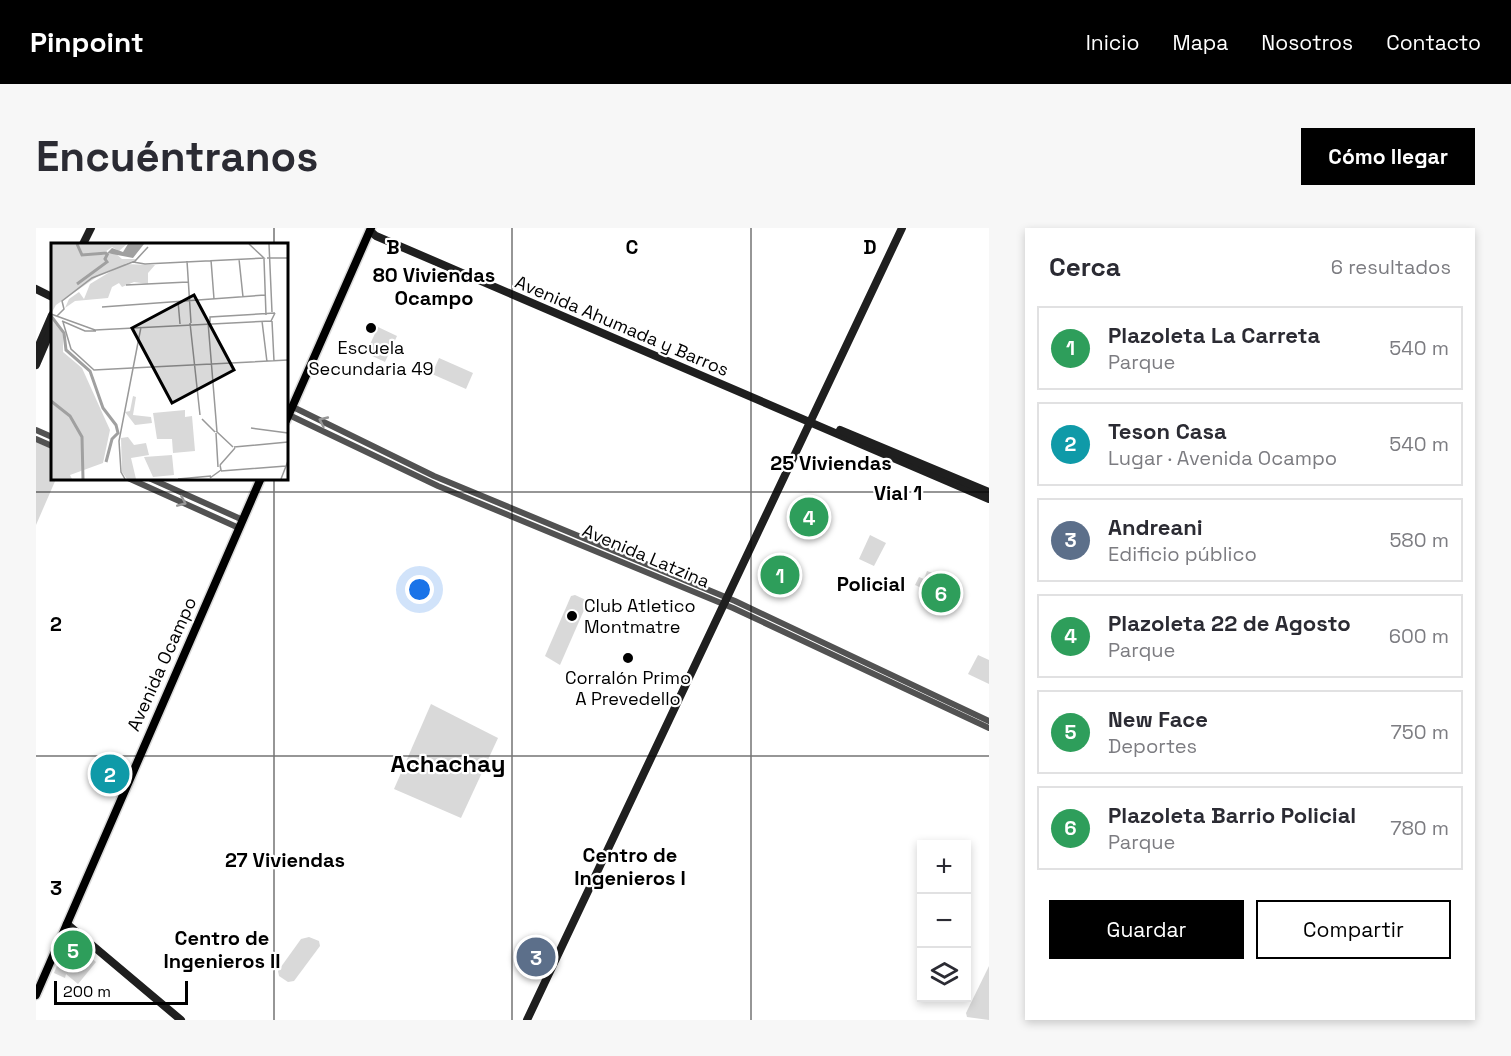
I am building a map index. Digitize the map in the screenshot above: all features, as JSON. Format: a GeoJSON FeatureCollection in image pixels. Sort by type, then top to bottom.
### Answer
{"type":"FeatureCollection","features":[{"type":"Feature","properties":{"kind":"main road"},"geometry":{"type":"LineString","coordinates":[[84,243],[91,228]]}},
{"type":"Feature","properties":{"kind":"main road"},"geometry":{"type":"LineString","coordinates":[[89,243],[96,228]]}},
{"type":"Feature","properties":{"kind":"main road"},"geometry":{"type":"LineString","coordinates":[[527,1020],[902,228]]}},
{"type":"Feature","properties":{"kind":"main road"},"geometry":{"type":"LineString","coordinates":[[290,409],[370,229]]}},
{"type":"Feature","properties":{"kind":"main road","name":"Avenida Ahumada y Barros"},"geometry":{"type":"LineString","coordinates":[[370,229],[584,319],[811,421]]}},
{"type":"Feature","properties":{"kind":"main road"},"geometry":{"type":"LineString","coordinates":[[36,289],[51,296]]}},
{"type":"Feature","properties":{"kind":"main road"},"geometry":{"type":"LineString","coordinates":[[36,352],[51,317]]}},
{"type":"Feature","properties":{"kind":"main road"},"geometry":{"type":"LineString","coordinates":[[36,365],[51,330]]}},
{"type":"Feature","properties":{"kind":"main road"},"geometry":{"type":"LineString","coordinates":[[811,421],[989,492]]}},
{"type":"Feature","properties":{"kind":"main road"},"geometry":{"type":"LineString","coordinates":[[811,421],[989,499]]}},
{"type":"Feature","properties":{"kind":"main road","name":"Avenida Ocampo"},"geometry":{"type":"LineString","coordinates":[[36,995],[260,480]]}},
{"type":"Feature","properties":{"kind":"main road"},"geometry":{"type":"LineString","coordinates":[[67,924],[181,1020]]}},
{"type":"Feature","properties":{"kind":"street","name":"Avenida Latzina"},"geometry":{"type":"LineString","coordinates":[[290,409],[438,486],[726,602],[989,721]]}},
{"type":"Feature","properties":{"kind":"street"},"geometry":{"type":"LineString","coordinates":[[36,430],[51,437]]}},
{"type":"Feature","properties":{"kind":"street"},"geometry":{"type":"LineString","coordinates":[[36,439],[51,446]]}},
{"type":"Feature","properties":{"kind":"street"},"geometry":{"type":"LineString","coordinates":[[133,480],[241,524]]}},
{"type":"Feature","properties":{"kind":"street"},"geometry":{"type":"LineString","coordinates":[[153,480],[241,524]]}},
{"type":"Feature","properties":{"kind":"street","name":"Avenida Latzina"},"geometry":{"type":"LineString","coordinates":[[726,602],[989,728]]}},
{"type":"Feature","properties":{"kind":"shaded area"},"geometry":{"type":"Polygon","coordinates":[[[378,327],[397,336],[385,362],[366,353],[378,327]]]}},
{"type":"Feature","properties":{"kind":"shaded area"},"geometry":{"type":"Polygon","coordinates":[[[439,358],[473,373],[466,389],[432,374],[439,358]]]}},
{"type":"Feature","properties":{"kind":"shaded area"},"geometry":{"type":"Polygon","coordinates":[[[36,442],[51,449],[51,480],[56,480],[36,525],[36,442]]]}},
{"type":"Feature","properties":{"kind":"shaded area"},"geometry":{"type":"Polygon","coordinates":[[[870,535],[886,543],[874,566],[859,559],[870,535]]]}},
{"type":"Feature","properties":{"kind":"shaded area"},"geometry":{"type":"Polygon","coordinates":[[[927,571],[956,581],[947,600],[915,585],[919,577],[924,579],[927,571]]]}},
{"type":"Feature","properties":{"kind":"shaded area","name":"Club Atletico Montmatre"},"geometry":{"type":"Polygon","coordinates":[[[575,595],[588,601],[560,665],[545,656],[571,596],[575,595]]]}},
{"type":"Feature","properties":{"kind":"shaded area"},"geometry":{"type":"Polygon","coordinates":[[[978,655],[989,660],[989,684],[968,674],[978,655]]]}},
{"type":"Feature","properties":{"kind":"shaded area"},"geometry":{"type":"Polygon","coordinates":[[[431,704],[498,738],[461,818],[394,789],[431,704]]]}},
{"type":"Feature","properties":{"kind":"shaded area"},"geometry":{"type":"Polygon","coordinates":[[[309,937],[319,941],[320,946],[294,981],[288,982],[279,976],[278,971],[301,939],[309,937]]]}},
{"type":"Feature","properties":{"kind":"shaded area"},"geometry":{"type":"Polygon","coordinates":[[[68,939],[96,962],[78,984],[66,974],[65,978],[54,973],[68,939]]]}},
{"type":"Feature","properties":{"kind":"shaded area"},"geometry":{"type":"Polygon","coordinates":[[[989,966],[989,1020],[967,1017],[966,1013],[989,966]]]}},
{"type":"Feature","properties":{"kind":"place","name":"Escuela Secundaria 49"},"geometry":{"type":"Point","coordinates":[371,328]}},
{"type":"Feature","properties":{"kind":"place","name":"Plazoleta 22 de Agosto"},"geometry":{"type":"Point","coordinates":[809,517]}},
{"type":"Feature","properties":{"kind":"place","name":"Plazoleta La Carreta"},"geometry":{"type":"Point","coordinates":[780,575]}},
{"type":"Feature","properties":{"kind":"place","name":"Plazoleta Barrio Policial"},"geometry":{"type":"Point","coordinates":[941,593]}},
{"type":"Feature","properties":{"kind":"place","name":"Club Atletico Montmatre"},"geometry":{"type":"Point","coordinates":[572,616]}},
{"type":"Feature","properties":{"kind":"place","name":"Corralón Primo A Prevedello"},"geometry":{"type":"Point","coordinates":[628,658]}},
{"type":"Feature","properties":{"kind":"place","name":"Teson Casa"},"geometry":{"type":"Point","coordinates":[110,774]}},
{"type":"Feature","properties":{"kind":"place","name":"New Face"},"geometry":{"type":"Point","coordinates":[73,950]}},
{"type":"Feature","properties":{"kind":"place","name":"Andreani"},"geometry":{"type":"Point","coordinates":[536,957]}},
{"type":"Feature","properties":{"kind":"district","name":"80 Viviendas Ocampo"},"geometry":{"type":"Point","coordinates":[434,286]}},
{"type":"Feature","properties":{"kind":"district","name":"25 Viviendas"},"geometry":{"type":"Point","coordinates":[831,463]}},
{"type":"Feature","properties":{"kind":"district","name":"Vial 1"},"geometry":{"type":"Point","coordinates":[898,493]}},
{"type":"Feature","properties":{"kind":"district","name":"Policial"},"geometry":{"type":"Point","coordinates":[871,584]}},
{"type":"Feature","properties":{"kind":"district","name":"Achachay"},"geometry":{"type":"Point","coordinates":[448,764]}},
{"type":"Feature","properties":{"kind":"district","name":"27 Viviendas"},"geometry":{"type":"Point","coordinates":[285,860]}},
{"type":"Feature","properties":{"kind":"district","name":"Centro de Ingenieros I"},"geometry":{"type":"Point","coordinates":[630,866]}},
{"type":"Feature","properties":{"kind":"district","name":"Centro de Ingenieros II"},"geometry":{"type":"Point","coordinates":[222,950]}}]}
